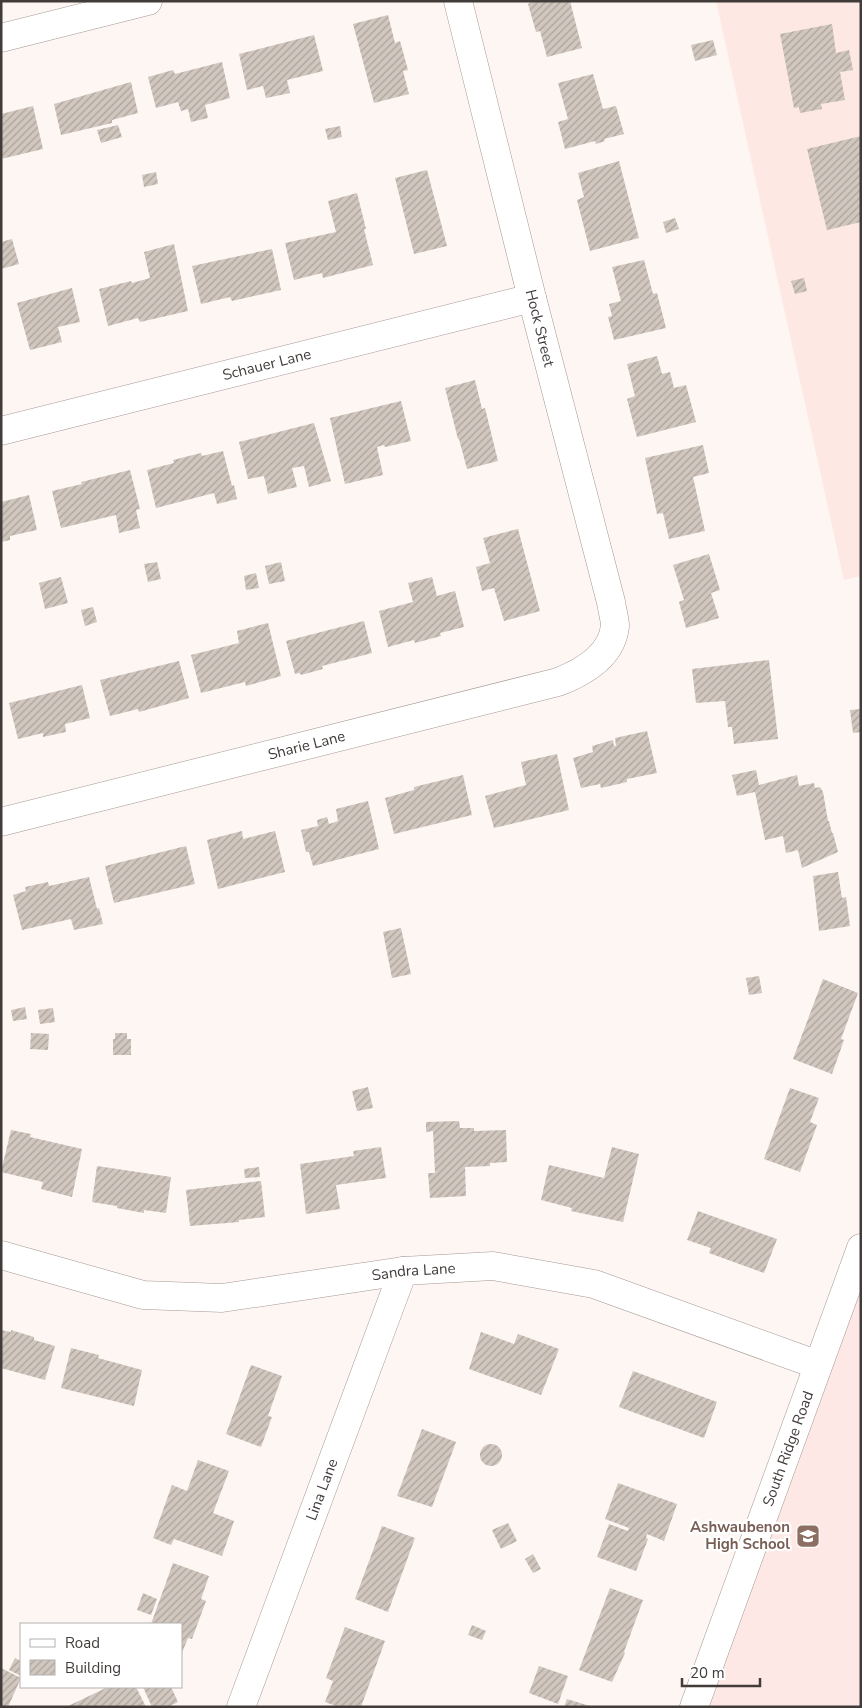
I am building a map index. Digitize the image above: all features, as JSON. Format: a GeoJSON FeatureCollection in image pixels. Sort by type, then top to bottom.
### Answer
{"type":"FeatureCollection","features":[{"type":"Feature","properties":{"kind":"street"},"geometry":{"type":"LineString","coordinates":[[1,38],[148,1]]}},
{"type":"Feature","properties":{"kind":"street","name":"Hock Street"},"geometry":{"type":"LineString","coordinates":[[458,1],[532,298],[611,602],[615,624],[612,641],[604,652]]}},
{"type":"Feature","properties":{"kind":"street","name":"Schauer Lane"},"geometry":{"type":"LineString","coordinates":[[1,431],[532,298]]}},
{"type":"Feature","properties":{"kind":"street","name":"Sharie Lane"},"geometry":{"type":"LineString","coordinates":[[1,822],[558,682],[584,670],[604,652]]}},
{"type":"Feature","properties":{"kind":"street","name":"South Ridge Road"},"geometry":{"type":"LineString","coordinates":[[694,1707],[861,1248]]}},
{"type":"Feature","properties":{"kind":"street","name":"Sandra Lane"},"geometry":{"type":"LineString","coordinates":[[1,1255],[143,1295],[202,1298],[222,1298],[403,1271],[493,1266],[594,1284],[818,1365]]}},
{"type":"Feature","properties":{"kind":"street","name":"Lina Lane"},"geometry":{"type":"LineString","coordinates":[[241,1707],[403,1271]]}},
{"type":"Feature","properties":{"kind":"shaded area"},"geometry":{"type":"Polygon","coordinates":[[[716,1],[861,1],[861,576],[844,580],[716,1]]]}},
{"type":"Feature","properties":{"kind":"shaded area","name":"Ashwaubenon High School"},"geometry":{"type":"Polygon","coordinates":[[[861,1248],[861,1707],[694,1707],[861,1248]]]}},
{"type":"Feature","properties":{"kind":"building"},"geometry":{"type":"Polygon","coordinates":[[[533,1],[570,1],[582,48],[547,57],[540,31],[536,32],[528,4],[533,1]]]}},
{"type":"Feature","properties":{"kind":"building"},"geometry":{"type":"Polygon","coordinates":[[[388,15],[395,43],[400,41],[408,70],[403,71],[409,94],[374,103],[353,24],[388,15]]]}},
{"type":"Feature","properties":{"kind":"building"},"geometry":{"type":"Polygon","coordinates":[[[832,24],[836,53],[849,50],[853,70],[840,72],[845,100],[821,104],[822,109],[800,113],[799,107],[794,108],[780,34],[832,24]]]}},
{"type":"Feature","properties":{"kind":"building"},"geometry":{"type":"Polygon","coordinates":[[[314,35],[323,71],[287,80],[290,93],[266,98],[263,86],[247,90],[239,54],[314,35]]]}},
{"type":"Feature","properties":{"kind":"building"},"geometry":{"type":"Polygon","coordinates":[[[713,40],[717,55],[695,61],[691,45],[713,40]]]}},
{"type":"Feature","properties":{"kind":"building"},"geometry":{"type":"Polygon","coordinates":[[[222,62],[230,98],[205,105],[208,118],[191,122],[188,109],[181,111],[178,102],[156,108],[148,77],[173,70],[175,74],[222,62]]]}},
{"type":"Feature","properties":{"kind":"building"},"geometry":{"type":"Polygon","coordinates":[[[593,74],[603,109],[616,106],[624,134],[604,139],[605,141],[596,144],[595,141],[565,149],[558,122],[568,119],[558,83],[593,74]]]}},
{"type":"Feature","properties":{"kind":"building"},"geometry":{"type":"Polygon","coordinates":[[[131,82],[138,113],[112,120],[112,123],[61,135],[54,104],[131,82]]]}},
{"type":"Feature","properties":{"kind":"building"},"geometry":{"type":"Polygon","coordinates":[[[33,106],[43,149],[1,159],[1,114],[33,106]]]}},
{"type":"Feature","properties":{"kind":"building"},"geometry":{"type":"Polygon","coordinates":[[[118,125],[122,137],[101,143],[97,130],[118,125]]]}},
{"type":"Feature","properties":{"kind":"building"},"geometry":{"type":"Polygon","coordinates":[[[340,126],[342,137],[328,140],[325,129],[340,126]]]}},
{"type":"Feature","properties":{"kind":"building"},"geometry":{"type":"Polygon","coordinates":[[[861,136],[861,222],[827,230],[807,149],[861,136]]]}},
{"type":"Feature","properties":{"kind":"building"},"geometry":{"type":"Polygon","coordinates":[[[619,161],[639,238],[590,251],[577,200],[584,197],[578,173],[619,161]]]}},
{"type":"Feature","properties":{"kind":"building"},"geometry":{"type":"Polygon","coordinates":[[[427,170],[447,246],[414,254],[395,178],[427,170]]]}},
{"type":"Feature","properties":{"kind":"building"},"geometry":{"type":"Polygon","coordinates":[[[156,172],[158,184],[144,187],[142,175],[156,172]]]}},
{"type":"Feature","properties":{"kind":"building"},"geometry":{"type":"Polygon","coordinates":[[[357,193],[373,265],[323,278],[322,273],[294,280],[285,243],[336,232],[328,201],[357,193]]]}},
{"type":"Feature","properties":{"kind":"building"},"geometry":{"type":"Polygon","coordinates":[[[675,218],[679,229],[666,233],[663,222],[675,218]]]}},
{"type":"Feature","properties":{"kind":"building"},"geometry":{"type":"Polygon","coordinates":[[[12,239],[19,264],[1,269],[1,242],[12,239]]]}},
{"type":"Feature","properties":{"kind":"building"},"geometry":{"type":"Polygon","coordinates":[[[174,244],[188,311],[140,322],[138,318],[108,326],[99,289],[150,278],[144,252],[174,244]]]}},
{"type":"Feature","properties":{"kind":"building"},"geometry":{"type":"Polygon","coordinates":[[[272,249],[281,290],[232,301],[230,297],[201,304],[192,266],[272,249]]]}},
{"type":"Feature","properties":{"kind":"building"},"geometry":{"type":"Polygon","coordinates":[[[644,260],[653,294],[657,293],[666,328],[614,340],[608,317],[612,316],[609,304],[621,301],[612,267],[644,260]]]}},
{"type":"Feature","properties":{"kind":"building"},"geometry":{"type":"Polygon","coordinates":[[[804,278],[807,291],[795,294],[791,281],[804,278]]]}},
{"type":"Feature","properties":{"kind":"building"},"geometry":{"type":"Polygon","coordinates":[[[72,288],[80,322],[58,327],[62,342],[30,350],[17,303],[72,288]]]}},
{"type":"Feature","properties":{"kind":"building"},"geometry":{"type":"Polygon","coordinates":[[[657,356],[662,374],[670,372],[674,388],[686,385],[696,422],[637,437],[627,399],[635,396],[627,364],[657,356]]]}},
{"type":"Feature","properties":{"kind":"building"},"geometry":{"type":"Polygon","coordinates":[[[475,380],[482,409],[485,408],[498,461],[467,469],[445,388],[475,380]]]}},
{"type":"Feature","properties":{"kind":"building"},"geometry":{"type":"Polygon","coordinates":[[[401,401],[411,441],[377,447],[383,475],[345,484],[330,418],[401,401]]]}},
{"type":"Feature","properties":{"kind":"building"},"geometry":{"type":"Polygon","coordinates":[[[314,423],[331,481],[309,487],[304,466],[292,468],[297,487],[268,494],[264,476],[248,479],[239,442],[314,423]]]}},
{"type":"Feature","properties":{"kind":"building"},"geometry":{"type":"Polygon","coordinates":[[[703,445],[709,473],[693,477],[705,531],[669,539],[663,513],[657,514],[645,458],[703,445]]]}},
{"type":"Feature","properties":{"kind":"building"},"geometry":{"type":"Polygon","coordinates":[[[223,451],[237,499],[217,504],[214,493],[156,508],[147,470],[174,463],[173,460],[201,453],[202,456],[223,451]]]}},
{"type":"Feature","properties":{"kind":"building"},"geometry":{"type":"Polygon","coordinates":[[[130,470],[140,509],[136,510],[140,528],[119,533],[116,515],[61,528],[52,491],[130,470]]]}},
{"type":"Feature","properties":{"kind":"building"},"geometry":{"type":"Polygon","coordinates":[[[29,495],[37,530],[10,536],[10,540],[1,542],[1,502],[29,495]]]}},
{"type":"Feature","properties":{"kind":"building"},"geometry":{"type":"Polygon","coordinates":[[[518,529],[540,611],[504,621],[494,588],[482,591],[476,567],[490,563],[483,538],[518,529]]]}},
{"type":"Feature","properties":{"kind":"building"},"geometry":{"type":"Polygon","coordinates":[[[709,554],[720,590],[711,593],[719,618],[686,628],[679,602],[684,600],[673,565],[709,554]]]}},
{"type":"Feature","properties":{"kind":"building"},"geometry":{"type":"Polygon","coordinates":[[[157,562],[161,579],[148,582],[144,564],[157,562]]]}},
{"type":"Feature","properties":{"kind":"building"},"geometry":{"type":"Polygon","coordinates":[[[281,562],[285,581],[269,584],[265,566],[281,562]]]}},
{"type":"Feature","properties":{"kind":"building"},"geometry":{"type":"Polygon","coordinates":[[[256,573],[259,588],[246,590],[244,576],[256,573]]]}},
{"type":"Feature","properties":{"kind":"building"},"geometry":{"type":"Polygon","coordinates":[[[61,577],[68,603],[45,609],[39,583],[61,577]]]}},
{"type":"Feature","properties":{"kind":"building"},"geometry":{"type":"Polygon","coordinates":[[[432,577],[437,596],[455,591],[464,627],[440,633],[441,636],[415,643],[414,640],[388,647],[379,611],[413,602],[408,583],[432,577]]]}},
{"type":"Feature","properties":{"kind":"building"},"geometry":{"type":"Polygon","coordinates":[[[93,607],[97,622],[85,626],[81,610],[93,607]]]}},
{"type":"Feature","properties":{"kind":"building"},"geometry":{"type":"Polygon","coordinates":[[[364,621],[372,653],[322,666],[323,669],[301,675],[300,673],[295,674],[286,641],[364,621]]]}},
{"type":"Feature","properties":{"kind":"building"},"geometry":{"type":"Polygon","coordinates":[[[268,623],[281,676],[246,686],[245,682],[201,693],[191,655],[239,643],[237,631],[268,623]]]}},
{"type":"Feature","properties":{"kind":"building"},"geometry":{"type":"Polygon","coordinates":[[[769,660],[778,739],[734,744],[732,727],[728,727],[725,701],[696,703],[692,669],[769,660]]]}},
{"type":"Feature","properties":{"kind":"building"},"geometry":{"type":"Polygon","coordinates":[[[179,661],[189,698],[139,712],[138,709],[110,716],[100,680],[179,661]]]}},
{"type":"Feature","properties":{"kind":"building"},"geometry":{"type":"Polygon","coordinates":[[[82,685],[90,718],[65,724],[66,732],[43,737],[43,733],[18,739],[9,703],[82,685]]]}},
{"type":"Feature","properties":{"kind":"building"},"geometry":{"type":"Polygon","coordinates":[[[861,709],[861,732],[853,733],[850,710],[861,709]]]}},
{"type":"Feature","properties":{"kind":"building"},"geometry":{"type":"Polygon","coordinates":[[[647,731],[657,773],[627,779],[627,782],[601,788],[600,784],[581,788],[573,758],[593,752],[592,746],[613,740],[614,746],[616,746],[615,738],[647,731]]]}},
{"type":"Feature","properties":{"kind":"building"},"geometry":{"type":"Polygon","coordinates":[[[557,754],[569,810],[494,828],[485,796],[526,785],[521,762],[557,754]]]}},
{"type":"Feature","properties":{"kind":"building"},"geometry":{"type":"Polygon","coordinates":[[[756,770],[759,785],[797,775],[799,786],[814,783],[815,788],[820,787],[823,792],[828,821],[838,852],[802,868],[798,850],[786,853],[783,836],[765,840],[755,792],[737,796],[732,775],[756,770]]]}},
{"type":"Feature","properties":{"kind":"building"},"geometry":{"type":"Polygon","coordinates":[[[463,775],[472,815],[394,834],[385,798],[414,790],[414,787],[463,775]]]}},
{"type":"Feature","properties":{"kind":"building"},"geometry":{"type":"Polygon","coordinates":[[[368,801],[379,849],[313,866],[309,852],[306,852],[301,830],[318,826],[317,820],[327,817],[329,824],[338,821],[336,809],[368,801]]]}},
{"type":"Feature","properties":{"kind":"building"},"geometry":{"type":"Polygon","coordinates":[[[242,831],[243,839],[275,831],[285,872],[218,889],[207,840],[242,831]]]}},
{"type":"Feature","properties":{"kind":"building"},"geometry":{"type":"Polygon","coordinates":[[[186,846],[195,884],[114,903],[105,866],[186,846]]]}},
{"type":"Feature","properties":{"kind":"building"},"geometry":{"type":"Polygon","coordinates":[[[838,872],[842,898],[846,897],[850,926],[819,931],[813,876],[838,872]]]}},
{"type":"Feature","properties":{"kind":"building"},"geometry":{"type":"Polygon","coordinates":[[[89,877],[103,924],[74,930],[71,919],[22,930],[13,895],[26,891],[25,887],[48,882],[49,886],[89,877]]]}},
{"type":"Feature","properties":{"kind":"building"},"geometry":{"type":"Polygon","coordinates":[[[401,928],[411,974],[392,978],[383,932],[401,928]]]}},
{"type":"Feature","properties":{"kind":"building"},"geometry":{"type":"Polygon","coordinates":[[[759,976],[762,993],[749,995],[746,978],[759,976]]]}},
{"type":"Feature","properties":{"kind":"building"},"geometry":{"type":"Polygon","coordinates":[[[823,979],[858,993],[841,1039],[844,1040],[832,1074],[793,1059],[823,979]]]}},
{"type":"Feature","properties":{"kind":"building"},"geometry":{"type":"Polygon","coordinates":[[[25,1007],[27,1019],[13,1021],[11,1010],[25,1007]]]}},
{"type":"Feature","properties":{"kind":"building"},"geometry":{"type":"Polygon","coordinates":[[[53,1008],[55,1022],[40,1024],[38,1010],[53,1008]]]}},
{"type":"Feature","properties":{"kind":"building"},"geometry":{"type":"Polygon","coordinates":[[[31,1033],[49,1034],[48,1050],[30,1049],[31,1033]]]}},
{"type":"Feature","properties":{"kind":"building"},"geometry":{"type":"Polygon","coordinates":[[[115,1033],[127,1033],[127,1039],[131,1039],[131,1055],[113,1055],[115,1033]]]}},
{"type":"Feature","properties":{"kind":"building"},"geometry":{"type":"Polygon","coordinates":[[[368,1087],[373,1108],[357,1111],[352,1091],[368,1087]]]}},
{"type":"Feature","properties":{"kind":"building"},"geometry":{"type":"Polygon","coordinates":[[[790,1088],[819,1098],[810,1122],[817,1125],[800,1172],[764,1159],[790,1088]]]}},
{"type":"Feature","properties":{"kind":"building"},"geometry":{"type":"Polygon","coordinates":[[[459,1121],[460,1128],[474,1128],[474,1131],[506,1130],[507,1162],[490,1163],[490,1166],[465,1167],[466,1196],[430,1198],[428,1173],[435,1173],[433,1131],[426,1132],[426,1122],[459,1121]]]}},
{"type":"Feature","properties":{"kind":"building"},"geometry":{"type":"Polygon","coordinates":[[[11,1130],[31,1134],[30,1137],[82,1149],[72,1197],[41,1189],[43,1182],[1,1172],[11,1130]]]}},
{"type":"Feature","properties":{"kind":"building"},"geometry":{"type":"Polygon","coordinates":[[[381,1147],[386,1178],[336,1185],[340,1209],[306,1214],[300,1164],[354,1156],[353,1151],[381,1147]]]}},
{"type":"Feature","properties":{"kind":"building"},"geometry":{"type":"Polygon","coordinates":[[[612,1147],[639,1154],[623,1222],[571,1211],[572,1208],[541,1200],[549,1165],[604,1178],[612,1147]]]}},
{"type":"Feature","properties":{"kind":"building"},"geometry":{"type":"Polygon","coordinates":[[[97,1166],[171,1177],[166,1213],[144,1210],[144,1213],[92,1202],[97,1166]]]}},
{"type":"Feature","properties":{"kind":"building"},"geometry":{"type":"Polygon","coordinates":[[[259,1167],[260,1177],[245,1178],[244,1169],[259,1167]]]}},
{"type":"Feature","properties":{"kind":"building"},"geometry":{"type":"Polygon","coordinates":[[[261,1181],[265,1217],[239,1220],[239,1222],[190,1226],[186,1190],[261,1181]]]}},
{"type":"Feature","properties":{"kind":"building"},"geometry":{"type":"Polygon","coordinates":[[[698,1211],[777,1239],[764,1273],[709,1253],[711,1248],[687,1240],[698,1211]]]}},
{"type":"Feature","properties":{"kind":"building"},"geometry":{"type":"Polygon","coordinates":[[[1,1330],[11,1332],[11,1330],[34,1337],[34,1340],[55,1346],[45,1380],[1,1368],[1,1330]]]}},
{"type":"Feature","properties":{"kind":"building"},"geometry":{"type":"Polygon","coordinates":[[[481,1332],[514,1344],[518,1334],[559,1349],[541,1395],[469,1369],[481,1332]]]}},
{"type":"Feature","properties":{"kind":"building"},"geometry":{"type":"Polygon","coordinates":[[[71,1348],[99,1355],[98,1358],[142,1370],[134,1406],[61,1388],[71,1348]]]}},
{"type":"Feature","properties":{"kind":"building"},"geometry":{"type":"Polygon","coordinates":[[[251,1365],[282,1376],[268,1416],[272,1417],[261,1447],[226,1434],[251,1365]]]}},
{"type":"Feature","properties":{"kind":"building"},"geometry":{"type":"Polygon","coordinates":[[[633,1371],[717,1402],[704,1438],[619,1407],[633,1371]]]}},
{"type":"Feature","properties":{"kind":"building"},"geometry":{"type":"Polygon","coordinates":[[[422,1429],[456,1442],[432,1507],[397,1496],[422,1429]]]}},
{"type":"Feature","properties":{"kind":"building"},"geometry":{"type":"Polygon","coordinates":[[[491,1444],[499,1447],[502,1455],[499,1463],[491,1466],[483,1463],[480,1455],[483,1447],[491,1444]]]}},
{"type":"Feature","properties":{"kind":"building"},"geometry":{"type":"Polygon","coordinates":[[[198,1460],[229,1471],[213,1513],[234,1521],[222,1556],[174,1539],[171,1545],[153,1538],[172,1485],[187,1491],[198,1460]]]}},
{"type":"Feature","properties":{"kind":"building"},"geometry":{"type":"Polygon","coordinates":[[[618,1483],[677,1504],[664,1541],[647,1534],[646,1538],[648,1539],[636,1571],[597,1557],[609,1524],[628,1531],[629,1528],[605,1519],[618,1483]]]}},
{"type":"Feature","properties":{"kind":"building"},"geometry":{"type":"Polygon","coordinates":[[[508,1523],[517,1541],[501,1549],[492,1530],[508,1523]]]}},
{"type":"Feature","properties":{"kind":"building"},"geometry":{"type":"Polygon","coordinates":[[[382,1526],[415,1538],[388,1612],[355,1599],[382,1526]]]}},
{"type":"Feature","properties":{"kind":"building"},"geometry":{"type":"Polygon","coordinates":[[[533,1554],[541,1569],[533,1573],[525,1559],[533,1554]]]}},
{"type":"Feature","properties":{"kind":"building"},"geometry":{"type":"Polygon","coordinates":[[[173,1563],[209,1576],[201,1599],[206,1601],[192,1639],[188,1638],[182,1653],[182,1623],[151,1623],[173,1563]]]}},
{"type":"Feature","properties":{"kind":"building"},"geometry":{"type":"Polygon","coordinates":[[[610,1588],[643,1600],[625,1653],[612,1682],[579,1670],[610,1588]]]}},
{"type":"Feature","properties":{"kind":"building"},"geometry":{"type":"Polygon","coordinates":[[[143,1593],[157,1599],[151,1615],[137,1610],[143,1593]]]}},
{"type":"Feature","properties":{"kind":"building"},"geometry":{"type":"Polygon","coordinates":[[[472,1625],[486,1631],[482,1640],[468,1635],[472,1625]]]}},
{"type":"Feature","properties":{"kind":"building"},"geometry":{"type":"Polygon","coordinates":[[[345,1627],[385,1641],[361,1707],[339,1707],[325,1702],[333,1681],[326,1678],[345,1627]]]}},
{"type":"Feature","properties":{"kind":"building"},"geometry":{"type":"Polygon","coordinates":[[[15,1658],[20,1660],[20,1676],[9,1670],[15,1658]]]}},
{"type":"Feature","properties":{"kind":"building"},"geometry":{"type":"Polygon","coordinates":[[[539,1666],[568,1676],[558,1704],[529,1693],[539,1666]]]}},
{"type":"Feature","properties":{"kind":"building"},"geometry":{"type":"Polygon","coordinates":[[[1,1668],[20,1678],[20,1680],[8,1707],[1,1706],[1,1668]]]}},
{"type":"Feature","properties":{"kind":"building"},"geometry":{"type":"Polygon","coordinates":[[[106,1688],[136,1688],[146,1707],[66,1707],[106,1688]]]}},
{"type":"Feature","properties":{"kind":"building"},"geometry":{"type":"Polygon","coordinates":[[[143,1688],[171,1688],[178,1702],[168,1707],[152,1707],[143,1688]]]}},
{"type":"Feature","properties":{"kind":"building"},"geometry":{"type":"Polygon","coordinates":[[[567,1699],[590,1706],[590,1707],[564,1707],[567,1699]]]}},
{"type":"Feature","properties":{"kind":"place","name":"Ashwaubenon High School"},"geometry":{"type":"Point","coordinates":[808,1536]}}]}
